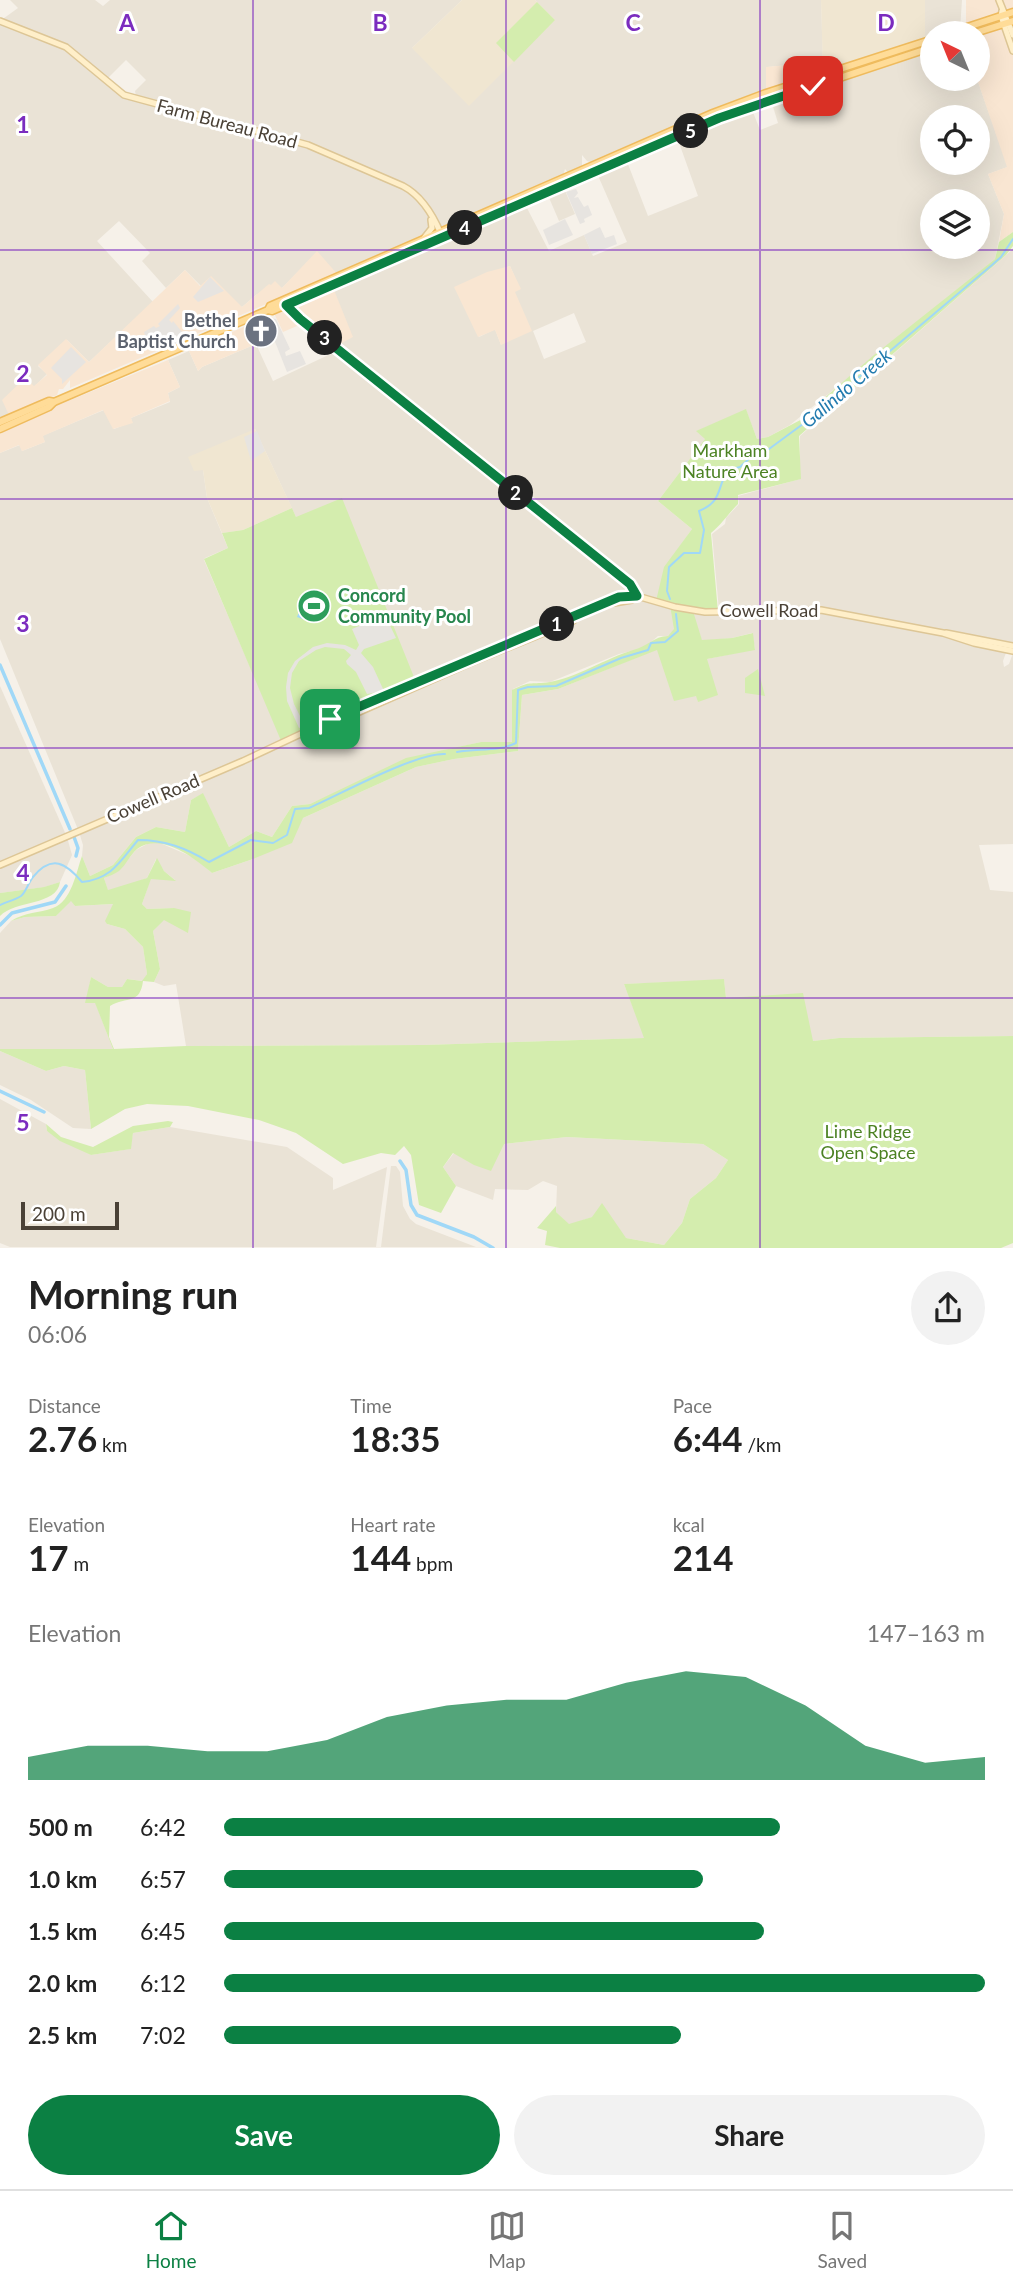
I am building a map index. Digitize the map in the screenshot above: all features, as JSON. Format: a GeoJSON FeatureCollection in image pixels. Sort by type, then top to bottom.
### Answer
{"type":"FeatureCollection","features":[{"type":"Feature","properties":{"kind":"main road"},"geometry":{"type":"LineString","coordinates":[[990,22],[1007,17]]}},
{"type":"Feature","properties":{"kind":"main road"},"geometry":{"type":"LineString","coordinates":[[990,26],[1007,17]]}},
{"type":"Feature","properties":{"kind":"main road"},"geometry":{"type":"LineString","coordinates":[[0,429],[49,407],[54,402],[268,310],[270,306],[285,303],[713,113],[762,94],[920,43]]}},
{"type":"Feature","properties":{"kind":"main road"},"geometry":{"type":"LineString","coordinates":[[892,60],[898,55],[920,48]]}},
{"type":"Feature","properties":{"kind":"main road"},"geometry":{"type":"LineString","coordinates":[[285,303],[424,238],[441,234],[719,118],[920,51]]}},
{"type":"Feature","properties":{"kind":"main road"},"geometry":{"type":"LineString","coordinates":[[0,422],[49,401],[54,402]]}},
{"type":"Feature","properties":{"kind":"street"},"geometry":{"type":"LineString","coordinates":[[999,0],[1013,35]]}},
{"type":"Feature","properties":{"kind":"street"},"geometry":{"type":"LineString","coordinates":[[1007,17],[1013,51]]}},
{"type":"Feature","properties":{"kind":"street","name":"Farm Bureau Road"},"geometry":{"type":"LineString","coordinates":[[0,21],[66,47],[124,95],[307,145],[412,191],[428,210],[441,234]]}},
{"type":"Feature","properties":{"kind":"street"},"geometry":{"type":"LineString","coordinates":[[135,91],[136,97],[141,101]]}},
{"type":"Feature","properties":{"kind":"street"},"geometry":{"type":"LineString","coordinates":[[424,238],[432,228],[428,210]]}},
{"type":"Feature","properties":{"kind":"street"},"geometry":{"type":"LineString","coordinates":[[285,303],[300,319],[630,584],[637,596]]}},
{"type":"Feature","properties":{"kind":"street","name":"Cowell Road"},"geometry":{"type":"LineString","coordinates":[[0,865],[306,732],[322,728],[618,601],[632,600],[637,596],[674,607],[705,612],[821,610],[947,632],[1013,649]]}},
{"type":"Feature","properties":{"kind":"shaded area"},"geometry":{"type":"Polygon","coordinates":[[[10,0],[95,0],[103,6],[110,0],[462,0],[412,48],[555,20],[535,0],[821,0],[823,62],[767,67],[766,93],[593,163],[582,155],[582,170],[570,175],[565,169],[563,176],[440,231],[431,221],[432,228],[424,238],[339,276],[296,274],[282,288],[271,286],[242,307],[201,286],[185,270],[166,288],[142,261],[150,253],[119,221],[97,241],[153,302],[89,362],[67,340],[38,366],[47,374],[34,387],[25,378],[10,418],[0,422],[0,21],[18,8],[10,0]],[[126,60],[106,80],[116,89],[136,97],[135,91],[146,80],[126,60]]]}},
{"type":"Feature","properties":{"kind":"shaded area"},"geometry":{"type":"Polygon","coordinates":[[[462,0],[535,0],[555,20],[469,106],[412,48],[462,0]]]}},
{"type":"Feature","properties":{"kind":"shaded area"},"geometry":{"type":"Polygon","coordinates":[[[821,0],[925,0],[925,21],[920,21],[920,43],[823,74],[821,0]]]}},
{"type":"Feature","properties":{"kind":"shaded area"},"geometry":{"type":"Polygon","coordinates":[[[925,0],[962,0],[961,21],[925,21],[925,0]]]}},
{"type":"Feature","properties":{"kind":"shaded area"},"geometry":{"type":"Polygon","coordinates":[[[966,0],[1013,0],[1013,12],[987,21],[966,21],[966,0]]]}},
{"type":"Feature","properties":{"kind":"shaded area"},"geometry":{"type":"Polygon","coordinates":[[[1004,24],[1013,51],[1013,232],[999,242],[1004,214],[988,175],[1007,167],[990,117],[990,105],[986,105],[981,91],[990,91],[990,29],[1004,24]]]}},
{"type":"Feature","properties":{"kind":"shaded area"},"geometry":{"type":"Polygon","coordinates":[[[920,51],[920,91],[981,91],[986,105],[920,105],[920,175],[988,175],[1004,214],[995,259],[790,425],[768,437],[757,439],[746,410],[697,431],[706,438],[658,501],[692,529],[665,567],[675,629],[668,636],[658,636],[644,648],[619,654],[550,682],[530,681],[513,689],[513,742],[481,742],[450,749],[357,783],[310,804],[292,806],[272,837],[256,831],[229,847],[203,794],[191,800],[185,832],[156,827],[136,837],[113,865],[90,876],[82,856],[83,845],[79,832],[0,639],[0,453],[20,445],[22,451],[45,442],[42,436],[104,410],[114,429],[132,422],[131,418],[170,402],[168,393],[180,387],[168,360],[189,351],[198,371],[256,344],[273,381],[339,350],[336,346],[332,285],[491,216],[493,221],[527,208],[549,251],[584,235],[593,256],[627,242],[596,171],[626,159],[648,216],[698,196],[677,137],[751,107],[760,130],[778,123],[771,100],[920,51]],[[510,266],[499,270],[479,337],[495,329],[501,345],[515,291],[520,289],[510,266]],[[574,313],[533,331],[544,359],[586,342],[574,313]],[[255,429],[203,470],[207,498],[228,548],[204,560],[283,743],[528,641],[629,595],[416,682],[296,517],[255,429]]]}},
{"type":"Feature","properties":{"kind":"shaded area"},"geometry":{"type":"Polygon","coordinates":[[[823,62],[823,74],[766,93],[766,67],[823,62]]]}},
{"type":"Feature","properties":{"kind":"shaded area"},"geometry":{"type":"Polygon","coordinates":[[[990,116],[1008,167],[990,173],[990,116]]]}},
{"type":"Feature","properties":{"kind":"shaded area"},"geometry":{"type":"Polygon","coordinates":[[[563,186],[575,214],[559,221],[547,193],[563,186]]]}},
{"type":"Feature","properties":{"kind":"shaded area"},"geometry":{"type":"Polygon","coordinates":[[[576,189],[578,193],[574,198],[578,197],[584,207],[588,205],[592,215],[580,224],[566,192],[576,189]]]}},
{"type":"Feature","properties":{"kind":"shaded area"},"geometry":{"type":"Polygon","coordinates":[[[565,219],[573,235],[549,245],[543,230],[565,219]]]}},
{"type":"Feature","properties":{"kind":"shaded area"},"geometry":{"type":"Polygon","coordinates":[[[600,227],[605,238],[614,235],[617,244],[592,254],[584,235],[600,227]]]}},
{"type":"Feature","properties":{"kind":"shaded area"},"geometry":{"type":"Polygon","coordinates":[[[1013,249],[1013,643],[815,606],[752,609],[821,610],[893,623],[1007,650],[1004,667],[1009,664],[1013,653],[1013,844],[979,845],[990,890],[1013,892],[1013,1036],[839,1038],[813,1041],[726,998],[724,980],[624,984],[645,1038],[424,1045],[186,1046],[176,984],[164,986],[154,982],[160,969],[153,931],[174,908],[147,909],[142,904],[151,878],[175,880],[164,871],[156,859],[147,878],[116,890],[108,891],[104,878],[118,871],[136,850],[149,843],[160,843],[195,858],[212,873],[253,859],[303,818],[416,767],[518,751],[522,695],[558,689],[658,649],[697,696],[698,702],[707,659],[755,649],[752,633],[702,641],[692,611],[719,610],[712,534],[725,524],[726,518],[739,504],[738,496],[800,479],[800,436],[1013,249]]]}},
{"type":"Feature","properties":{"kind":"shaded area"},"geometry":{"type":"Polygon","coordinates":[[[317,251],[339,276],[284,300],[271,302],[70,388],[70,380],[63,389],[59,389],[57,395],[9,415],[2,400],[25,378],[34,386],[47,375],[38,365],[66,339],[89,362],[185,270],[200,286],[211,276],[242,307],[275,281],[282,288],[317,251]]]}},
{"type":"Feature","properties":{"kind":"shaded area"},"geometry":{"type":"Polygon","coordinates":[[[510,266],[521,289],[515,292],[532,331],[501,345],[495,330],[478,337],[454,287],[487,272],[510,266]]]}},
{"type":"Feature","properties":{"kind":"shaded area"},"geometry":{"type":"Polygon","coordinates":[[[210,277],[224,291],[198,302],[193,297],[210,277]]]}},
{"type":"Feature","properties":{"kind":"shaded area"},"geometry":{"type":"Polygon","coordinates":[[[332,285],[353,337],[336,346],[304,323],[283,332],[273,311],[332,285]]]}},
{"type":"Feature","properties":{"kind":"shaded area"},"geometry":{"type":"Polygon","coordinates":[[[178,304],[180,308],[169,320],[172,323],[173,321],[187,338],[181,334],[178,336],[182,341],[158,351],[155,346],[151,346],[151,351],[149,350],[144,332],[154,326],[160,326],[158,324],[178,304]]]}},
{"type":"Feature","properties":{"kind":"shaded area"},"geometry":{"type":"Polygon","coordinates":[[[266,319],[276,319],[290,349],[285,352],[286,356],[300,351],[306,364],[287,372],[266,319]]]}},
{"type":"Feature","properties":{"kind":"shaded area"},"geometry":{"type":"Polygon","coordinates":[[[248,325],[256,344],[198,371],[189,351],[248,325]]]}},
{"type":"Feature","properties":{"kind":"shaded area"},"geometry":{"type":"Polygon","coordinates":[[[71,347],[86,362],[62,384],[62,379],[51,368],[71,347]]]}},
{"type":"Feature","properties":{"kind":"shaded area"},"geometry":{"type":"Polygon","coordinates":[[[168,360],[180,387],[168,393],[170,401],[131,418],[133,423],[113,429],[103,410],[43,436],[45,442],[22,451],[19,445],[0,453],[0,429],[168,360]]]}},
{"type":"Feature","properties":{"kind":"shaded area"},"geometry":{"type":"Polygon","coordinates":[[[255,429],[292,508],[243,530],[222,533],[207,498],[203,470],[194,471],[188,457],[255,429]]]}},
{"type":"Feature","properties":{"kind":"shaded area"},"geometry":{"type":"Polygon","coordinates":[[[257,431],[265,451],[251,461],[244,437],[257,431]]]}},
{"type":"Feature","properties":{"kind":"shaded area"},"geometry":{"type":"Polygon","coordinates":[[[385,615],[396,638],[364,649],[361,653],[373,667],[384,691],[367,694],[356,672],[347,664],[346,661],[351,655],[344,649],[325,647],[316,650],[299,661],[292,673],[290,688],[294,704],[305,726],[299,728],[287,701],[286,687],[288,673],[295,661],[313,647],[327,643],[345,645],[356,650],[359,645],[352,629],[385,615]]]}},
{"type":"Feature","properties":{"kind":"shaded area"},"geometry":{"type":"Polygon","coordinates":[[[0,686],[67,837],[72,855],[60,882],[45,887],[0,893],[0,686]]]}},
{"type":"Feature","properties":{"kind":"shaded area"},"geometry":{"type":"Polygon","coordinates":[[[71,900],[75,906],[114,904],[107,924],[125,929],[143,947],[147,974],[143,981],[127,979],[122,987],[108,987],[91,977],[86,1003],[95,1002],[113,1049],[0,1049],[0,933],[11,921],[25,917],[56,916],[71,900]]]}},
{"type":"Feature","properties":{"kind":"shaded area"},"geometry":{"type":"Polygon","coordinates":[[[0,1051],[46,1071],[64,1066],[85,1070],[91,1129],[73,1128],[31,1100],[0,1085],[0,1051]]]}},
{"type":"Feature","properties":{"kind":"shaded area"},"geometry":{"type":"Polygon","coordinates":[[[0,1099],[46,1124],[47,1131],[91,1155],[130,1149],[133,1133],[170,1127],[287,1147],[333,1178],[333,1190],[387,1167],[376,1247],[10,1247],[0,1243],[0,1099]]]}},
{"type":"Feature","properties":{"kind":"shaded area"},"geometry":{"type":"Polygon","coordinates":[[[567,1137],[703,1144],[728,1160],[716,1178],[690,1199],[682,1223],[664,1245],[626,1238],[592,1217],[569,1225],[556,1212],[557,1186],[543,1181],[528,1190],[495,1189],[493,1200],[456,1186],[443,1167],[454,1153],[567,1137]]]}},
{"type":"Feature","properties":{"kind":"shaded area"},"geometry":{"type":"Polygon","coordinates":[[[391,1166],[396,1166],[400,1172],[403,1206],[410,1219],[416,1224],[476,1247],[381,1247],[391,1166]]]}},
{"type":"Feature","properties":{"kind":"green space"},"geometry":{"type":"Polygon","coordinates":[[[537,2],[555,20],[514,62],[496,43],[537,2]]]}},
{"type":"Feature","properties":{"kind":"green space","name":"Lime Ridge Open Space"},"geometry":{"type":"Polygon","coordinates":[[[1013,232],[1013,246],[1006,255],[799,436],[801,479],[738,495],[738,504],[711,533],[718,612],[693,611],[702,640],[753,633],[755,650],[707,659],[718,695],[698,702],[696,696],[674,701],[657,650],[558,689],[522,695],[518,751],[416,767],[303,818],[292,843],[212,873],[186,854],[156,843],[137,849],[119,871],[104,878],[108,890],[147,878],[157,858],[164,871],[176,881],[151,879],[142,904],[147,909],[174,908],[191,912],[188,933],[164,920],[153,931],[160,969],[154,982],[143,981],[136,997],[110,1006],[109,1037],[114,1049],[424,1045],[644,1038],[624,984],[724,979],[726,998],[803,993],[813,1041],[839,1038],[1013,1036],[1013,1243],[1001,1248],[560,1248],[545,1245],[547,1231],[537,1228],[556,1206],[556,1212],[569,1224],[592,1217],[602,1203],[626,1238],[664,1245],[682,1223],[690,1199],[716,1178],[728,1160],[703,1144],[567,1137],[504,1144],[491,1171],[453,1153],[443,1167],[456,1186],[441,1213],[419,1205],[411,1155],[404,1146],[395,1155],[381,1153],[343,1164],[296,1133],[259,1120],[188,1106],[147,1104],[125,1109],[91,1129],[85,1070],[64,1066],[46,1071],[0,1051],[113,1049],[95,1003],[85,1003],[91,977],[108,987],[122,987],[127,979],[142,981],[147,974],[143,947],[125,929],[105,921],[113,904],[75,906],[71,901],[56,916],[25,917],[11,921],[53,908],[65,899],[82,856],[90,876],[113,865],[136,837],[156,827],[185,832],[191,800],[203,793],[229,847],[256,831],[272,837],[292,806],[310,804],[406,758],[481,742],[512,742],[512,690],[570,676],[668,636],[674,629],[670,605],[656,601],[664,567],[692,529],[658,501],[705,439],[696,431],[746,409],[757,439],[768,437],[808,416],[822,400],[874,355],[995,259],[999,242],[1013,232]]]}},
{"type":"Feature","properties":{"kind":"green space"},"geometry":{"type":"Polygon","coordinates":[[[342,498],[416,682],[282,743],[204,559],[228,548],[222,533],[243,530],[292,508],[296,517],[342,498]]]}},
{"type":"Feature","properties":{"kind":"green space"},"geometry":{"type":"Polygon","coordinates":[[[758,669],[765,696],[745,693],[745,678],[758,669]]]}},
{"type":"Feature","properties":{"kind":"green space"},"geometry":{"type":"Polygon","coordinates":[[[60,882],[57,890],[44,899],[15,907],[0,916],[0,893],[60,882]]]}},
{"type":"Feature","properties":{"kind":"green space"},"geometry":{"type":"Polygon","coordinates":[[[173,1122],[170,1127],[133,1133],[131,1149],[91,1155],[60,1141],[47,1131],[46,1124],[61,1137],[93,1147],[133,1126],[173,1122]]]}},
{"type":"Feature","properties":{"kind":"water","name":"Concord Community Pool"},"geometry":{"type":"Polygon","coordinates":[[[306,594],[327,602],[323,613],[313,609],[308,621],[297,617],[306,594]]]}},
{"type":"Feature","properties":{"kind":"waterway","name":"Galindo Creek"},"geometry":{"type":"LineString","coordinates":[[670,599],[667,591],[669,567],[684,553],[700,553],[704,530],[699,511],[716,499],[728,470],[740,467],[807,421],[992,265],[1013,239]]}},
{"type":"Feature","properties":{"kind":"waterway","name":"Galindo Creek"},"geometry":{"type":"LineString","coordinates":[[457,752],[502,748],[516,743],[518,690],[556,686],[621,658],[648,650],[651,643],[665,642],[678,631],[676,614]]}},
{"type":"Feature","properties":{"kind":"waterway"},"geometry":{"type":"LineString","coordinates":[[0,665],[70,829]]}},
{"type":"Feature","properties":{"kind":"waterway","name":"Galindo Creek"},"geometry":{"type":"LineString","coordinates":[[0,905],[21,896],[31,879],[46,865],[53,863],[64,866],[82,882],[101,877],[115,867],[138,840],[175,846],[209,862],[251,840],[273,843],[287,835],[295,809],[309,808],[416,760],[445,754]]}},
{"type":"Feature","properties":{"kind":"waterway"},"geometry":{"type":"LineString","coordinates":[[74,837],[78,848],[76,856]]}},
{"type":"Feature","properties":{"kind":"waterway"},"geometry":{"type":"LineString","coordinates":[[0,925],[12,913],[55,902],[66,886]]}},
{"type":"Feature","properties":{"kind":"waterway"},"geometry":{"type":"LineString","coordinates":[[0,1091],[44,1112]]}},
{"type":"Feature","properties":{"kind":"waterway"},"geometry":{"type":"LineString","coordinates":[[400,1161],[406,1170],[411,1205],[417,1215],[474,1237],[493,1248]]}},
{"type":"Feature","properties":{"kind":"place","name":"Bethel Baptist Church"},"geometry":{"type":"Point","coordinates":[261,331]}},
{"type":"Feature","properties":{"kind":"place","name":"Concord Community Pool"},"geometry":{"type":"Point","coordinates":[314,606]}},
{"type":"Feature","properties":{"kind":"route"},"geometry":{"type":"LineString","coordinates":[[330,719],[619,597],[637,596],[630,584],[471,458],[286,305],[719,118],[813,86]]}},
{"type":"Feature","properties":{"kind":"park label","name":"Markham Nature Area"},"geometry":{"type":"Point","coordinates":[730,461]}}]}
